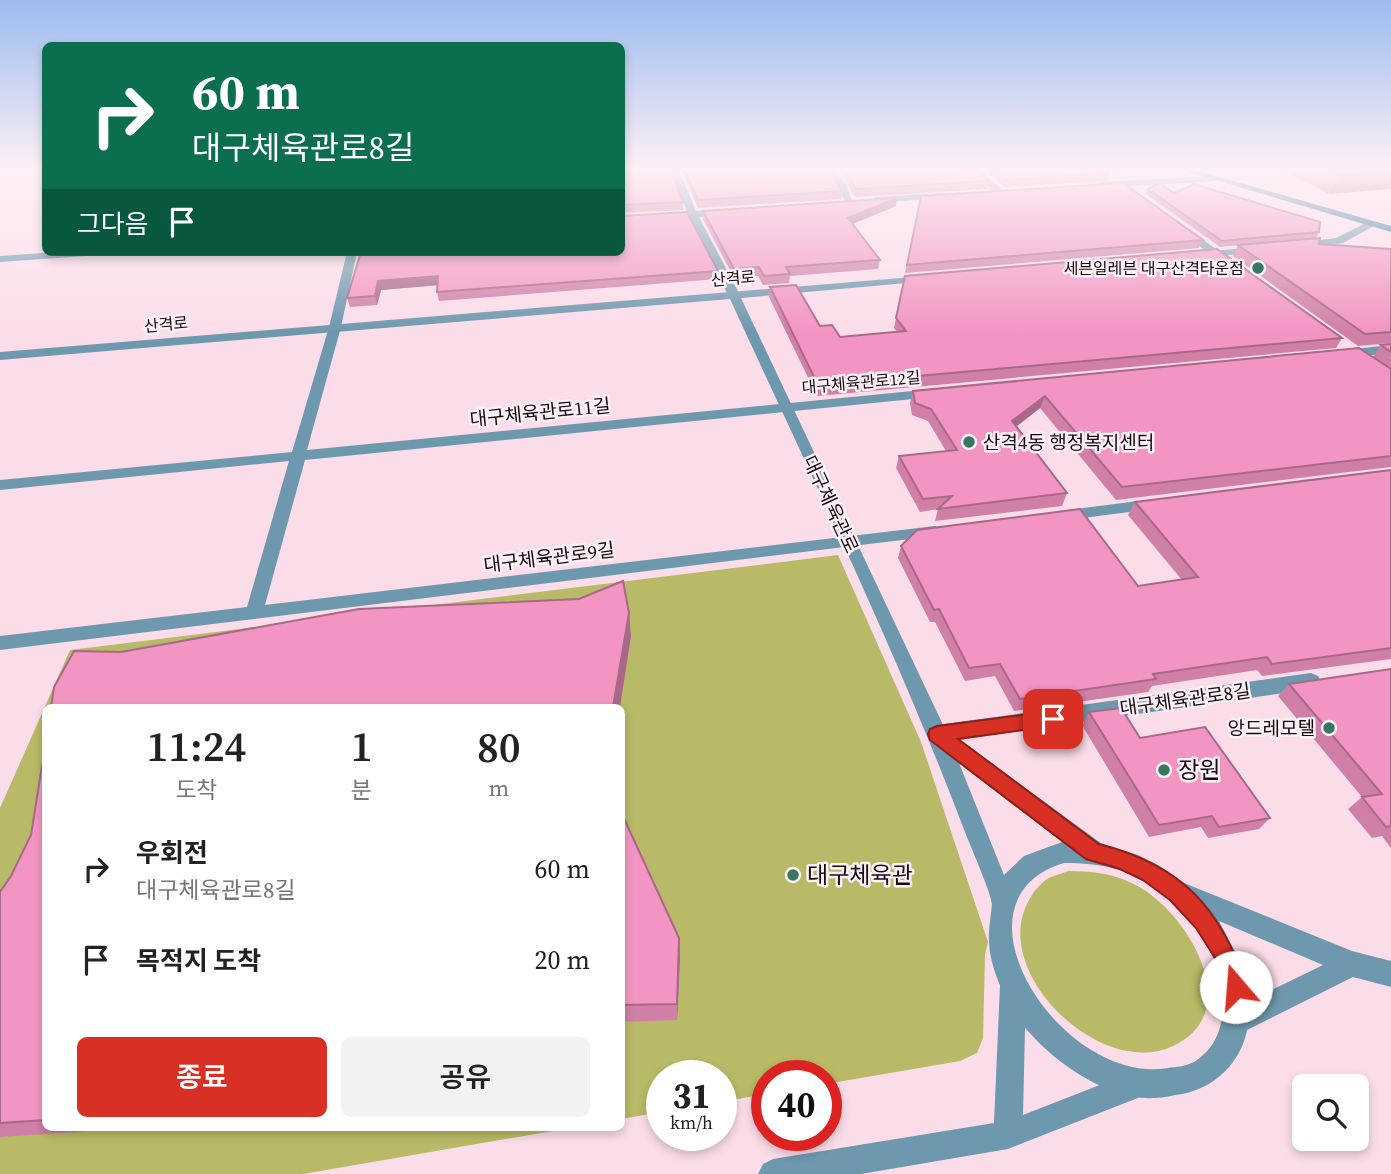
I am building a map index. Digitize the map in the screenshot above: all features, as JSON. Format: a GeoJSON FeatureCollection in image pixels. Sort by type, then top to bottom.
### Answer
{"type":"FeatureCollection","features":[{"type":"Feature","properties":{"kind":"main road"},"geometry":{"type":"LineString","coordinates":[[1366,223],[1391,229]]}},
{"type":"Feature","properties":{"kind":"street","name":"대구체육관로"},"geometry":{"type":"LineString","coordinates":[[697,223],[734,296],[929,713],[1004,904]]}},
{"type":"Feature","properties":{"kind":"street"},"geometry":{"type":"LineString","coordinates":[[1174,223],[1242,271]]}},
{"type":"Feature","properties":{"kind":"street"},"geometry":{"type":"LineString","coordinates":[[1357,247],[1284,247],[1339,241],[1370,224]]}},
{"type":"Feature","properties":{"kind":"street"},"geometry":{"type":"LineString","coordinates":[[1189,256],[1270,248]]}},
{"type":"Feature","properties":{"kind":"street"},"geometry":{"type":"LineString","coordinates":[[0,259],[43,256]]}},
{"type":"Feature","properties":{"kind":"street"},"geometry":{"type":"LineString","coordinates":[[254,612],[335,327],[351,256]]}},
{"type":"Feature","properties":{"kind":"street","name":"산격로"},"geometry":{"type":"LineString","coordinates":[[0,356],[943,278]]}},
{"type":"Feature","properties":{"kind":"street"},"geometry":{"type":"LineString","coordinates":[[1337,338],[1363,357]]}},
{"type":"Feature","properties":{"kind":"street"},"geometry":{"type":"LineString","coordinates":[[1363,357],[1391,349]]}},
{"type":"Feature","properties":{"kind":"street"},"geometry":{"type":"LineString","coordinates":[[1331,356],[1363,357],[1391,363]]}},
{"type":"Feature","properties":{"kind":"street","name":"대구체육관로12길"},"geometry":{"type":"LineString","coordinates":[[785,407],[949,391]]}},
{"type":"Feature","properties":{"kind":"street","name":"대구체육관로11길"},"geometry":{"type":"LineString","coordinates":[[0,485],[785,407]]}},
{"type":"Feature","properties":{"kind":"street"},"geometry":{"type":"LineString","coordinates":[[1047,517],[1171,502]]}},
{"type":"Feature","properties":{"kind":"street","name":"대구체육관로9길"},"geometry":{"type":"LineString","coordinates":[[0,643],[951,529]]}},
{"type":"Feature","properties":{"kind":"street","name":"대구체육관로8길"},"geometry":{"type":"LineString","coordinates":[[937,734],[1337,677]]}},
{"type":"Feature","properties":{"kind":"street"},"geometry":{"type":"LineString","coordinates":[[937,734],[1094,852]]}},
{"type":"Feature","properties":{"kind":"street"},"geometry":{"type":"LineString","coordinates":[[1064,852],[1094,852],[1123,860],[1151,873],[1177,892],[1204,920],[1224,952],[1236,987],[1237,1021],[1227,1050],[1205,1073],[1175,1083],[1139,1083],[1100,1072],[1064,1049],[1034,1019],[1018,994],[1002,954],[999,925],[1004,904],[1017,876],[1038,860],[1064,852]]}},
{"type":"Feature","properties":{"kind":"street"},"geometry":{"type":"LineString","coordinates":[[1177,892],[1352,964],[1391,974]]}},
{"type":"Feature","properties":{"kind":"street"},"geometry":{"type":"LineString","coordinates":[[1237,1021],[1352,964]]}},
{"type":"Feature","properties":{"kind":"street"},"geometry":{"type":"LineString","coordinates":[[1008,1135],[1013,981]]}},
{"type":"Feature","properties":{"kind":"street"},"geometry":{"type":"LineString","coordinates":[[773,1174],[1008,1135],[1139,1083]]}},
{"type":"Feature","properties":{"kind":"green space","name":"대구체육관"},"geometry":{"type":"Polygon","coordinates":[[[838,555],[921,742],[988,942],[985,955],[983,1038],[977,1053],[960,1061],[842,1081],[842,1060],[751,1060],[751,1097],[737,1099],[737,1060],[646,1060],[646,1115],[625,1118],[625,704],[46,704],[70,650],[838,555]]]}},
{"type":"Feature","properties":{"kind":"green space","name":"대구체육관"},"geometry":{"type":"Polygon","coordinates":[[[42,713],[42,1131],[553,1131],[303,1174],[0,1174],[0,808],[42,713]]]}},
{"type":"Feature","properties":{"kind":"green space"},"geometry":{"type":"Polygon","coordinates":[[[1069,871],[1106,874],[1124,879],[1159,901],[1177,920],[1202,965],[1208,988],[1206,1011],[1195,1031],[1173,1046],[1145,1053],[1115,1048],[1086,1034],[1060,1014],[1038,988],[1025,960],[1020,930],[1028,902],[1037,888],[1049,878],[1069,871]]]}},
{"type":"Feature","properties":{"kind":"building"},"geometry":{"type":"Polygon","coordinates":[[[625,223],[693,223],[718,271],[437,292],[438,276],[378,281],[375,296],[347,298],[360,256],[625,256],[625,223]]]}},
{"type":"Feature","properties":{"kind":"building"},"geometry":{"type":"Polygon","coordinates":[[[709,223],[852,223],[880,260],[786,267],[790,274],[764,276],[759,267],[734,269],[709,223]]]}},
{"type":"Feature","properties":{"kind":"building"},"geometry":{"type":"Polygon","coordinates":[[[916,223],[1179,223],[1203,240],[907,265],[916,223]]]}},
{"type":"Feature","properties":{"kind":"building"},"geometry":{"type":"Polygon","coordinates":[[[1196,223],[1320,223],[1319,232],[1222,241],[1196,223]]]}},
{"type":"Feature","properties":{"kind":"building"},"geometry":{"type":"Polygon","coordinates":[[[1320,238],[1319,244],[1391,249],[1391,332],[1365,334],[1238,245],[1320,238]]]}},
{"type":"Feature","properties":{"kind":"building"},"geometry":{"type":"Polygon","coordinates":[[[1217,249],[1342,338],[818,385],[770,287],[796,285],[820,326],[832,325],[840,337],[906,331],[896,318],[905,276],[1217,249]]]}},
{"type":"Feature","properties":{"kind":"building"},"geometry":{"type":"Polygon","coordinates":[[[1391,344],[1391,352],[1381,345],[1391,344]]]}},
{"type":"Feature","properties":{"kind":"building"},"geometry":{"type":"Polygon","coordinates":[[[1359,348],[1391,369],[1391,456],[1122,487],[1045,396],[1012,421],[1067,493],[938,509],[952,496],[923,499],[899,456],[957,450],[931,409],[915,403],[913,391],[1359,348]]]}},
{"type":"Feature","properties":{"kind":"building"},"geometry":{"type":"Polygon","coordinates":[[[1391,470],[1391,648],[1272,664],[1267,657],[1153,674],[1156,679],[1020,699],[1000,664],[969,668],[939,609],[934,610],[901,546],[917,530],[1080,509],[1138,586],[1198,577],[1135,502],[1391,470]]]}},
{"type":"Feature","properties":{"kind":"building"},"geometry":{"type":"Polygon","coordinates":[[[623,581],[629,613],[614,704],[51,704],[54,687],[74,651],[121,652],[359,609],[579,599],[623,581]]]}},
{"type":"Feature","properties":{"kind":"building"},"geometry":{"type":"Polygon","coordinates":[[[1391,669],[1391,826],[1386,827],[1362,797],[1382,794],[1289,684],[1391,669]]]}},
{"type":"Feature","properties":{"kind":"building"},"geometry":{"type":"Polygon","coordinates":[[[1121,708],[1140,738],[1205,727],[1270,818],[1219,827],[1212,816],[1159,825],[1089,712],[1121,708]]]}},
{"type":"Feature","properties":{"kind":"building"},"geometry":{"type":"Polygon","coordinates":[[[42,766],[42,1120],[0,1123],[0,892],[31,835],[42,766]]]}},
{"type":"Feature","properties":{"kind":"building"},"geometry":{"type":"Polygon","coordinates":[[[625,821],[679,938],[677,1004],[625,1005],[625,821]]]}},
{"type":"Feature","properties":{"kind":"place","name":"세븐일레븐 대구산격타운점"},"geometry":{"type":"Point","coordinates":[1258,268]}},
{"type":"Feature","properties":{"kind":"place","name":"산격4동 행정복지센터"},"geometry":{"type":"Point","coordinates":[969,442]}},
{"type":"Feature","properties":{"kind":"place","name":"앙드레모텔"},"geometry":{"type":"Point","coordinates":[1329,728]}},
{"type":"Feature","properties":{"kind":"place","name":"장원"},"geometry":{"type":"Point","coordinates":[1164,770]}},
{"type":"Feature","properties":{"kind":"place","name":"대구체육관"},"geometry":{"type":"Point","coordinates":[793,875]}},
{"type":"Feature","properties":{"kind":"route"},"geometry":{"type":"LineString","coordinates":[[1053,719],[937,734],[1094,852],[1123,860],[1151,873],[1177,892],[1204,920],[1224,952],[1236,987]]}}]}
